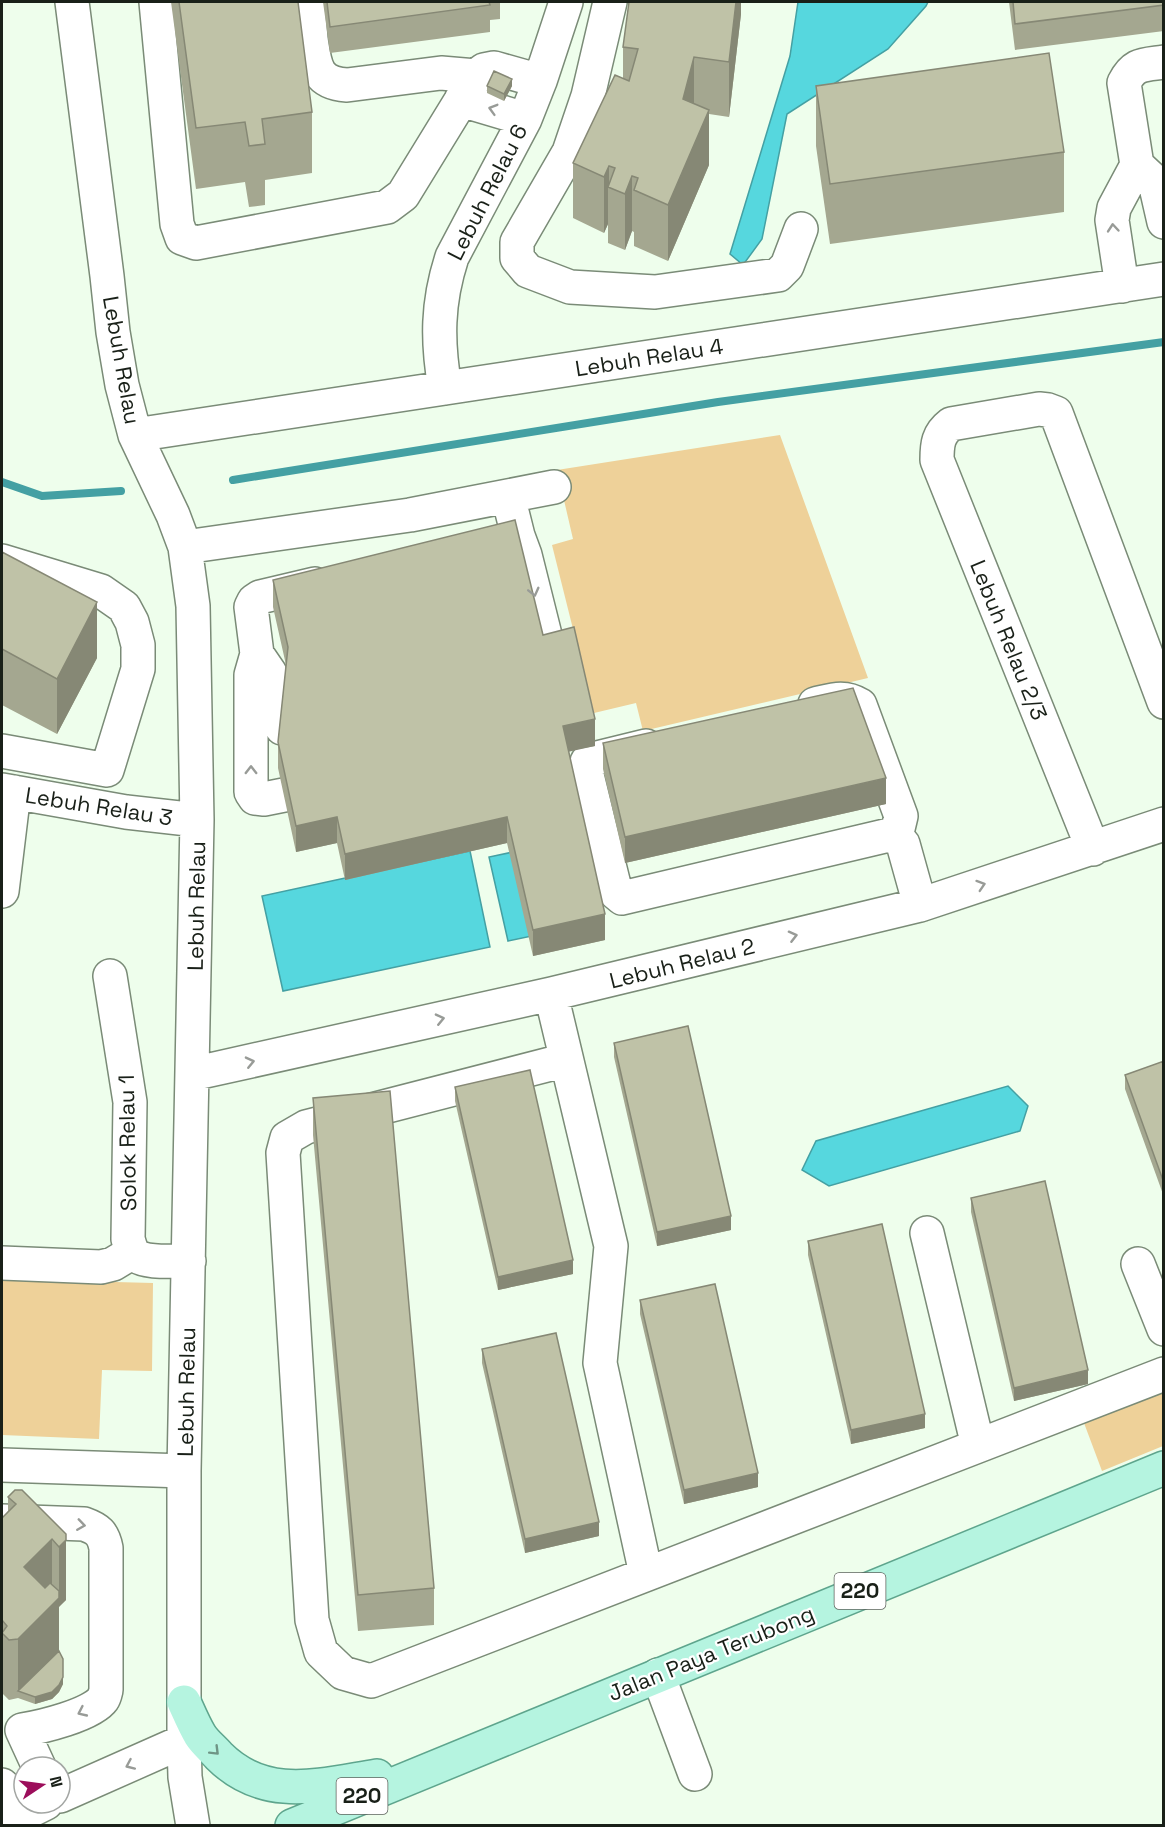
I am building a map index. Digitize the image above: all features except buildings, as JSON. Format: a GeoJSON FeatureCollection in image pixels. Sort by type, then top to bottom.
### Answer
{"type":"FeatureCollection","features":[{"type":"Feature","properties":{"kind":"main road","name":"Jalan Paya Terubong"},"geometry":{"type":"LineString","coordinates":[[292,1826],[1164,1468]]}},
{"type":"Feature","properties":{"kind":"main road"},"geometry":{"type":"LineString","coordinates":[[184,1702],[202,1737],[229,1765],[255,1780],[275,1786],[306,1788],[433,1767]]}},
{"type":"Feature","properties":{"kind":"street","name":"Lebuh Relau"},"geometry":{"type":"LineString","coordinates":[[72,2],[113,332],[122,385],[135,435],[173,515],[185,547],[193,606],[197,820],[184,1471],[184,1741],[185,1777],[193,1826]]}},
{"type":"Feature","properties":{"kind":"street"},"geometry":{"type":"LineString","coordinates":[[156,2],[177,224],[182,238],[196,243],[387,207],[403,195],[469,88],[484,70],[494,68],[540,81]]}},
{"type":"Feature","properties":{"kind":"street"},"geometry":{"type":"LineString","coordinates":[[307,2],[314,62],[319,73],[327,81],[347,85],[441,73],[525,119]]}},
{"type":"Feature","properties":{"kind":"street","name":"Lebuh Relau 6"},"geometry":{"type":"LineString","coordinates":[[445,388],[439,354],[440,309],[444,282],[452,257],[525,119],[566,2]]}},
{"type":"Feature","properties":{"kind":"street"},"geometry":{"type":"LineString","coordinates":[[610,2],[588,96],[569,152],[517,242],[517,258],[528,271],[570,287],[655,292],[778,275],[787,266],[801,229]]}},
{"type":"Feature","properties":{"kind":"street"},"geometry":{"type":"LineString","coordinates":[[1122,286],[1112,220],[1114,208],[1137,165],[1124,83],[1137,66],[1164,62]]}},
{"type":"Feature","properties":{"kind":"street"},"geometry":{"type":"LineString","coordinates":[[1137,165],[1156,186],[1164,222]]}},
{"type":"Feature","properties":{"kind":"street","name":"Lebuh Relau 4"},"geometry":{"type":"LineString","coordinates":[[135,435],[1164,279]]}},
{"type":"Feature","properties":{"kind":"street","name":"Lebuh Relau 2/3"},"geometry":{"type":"LineString","coordinates":[[1092,849],[937,460],[937,441],[943,429],[951,424],[1039,409],[1056,413],[1164,702]]}},
{"type":"Feature","properties":{"kind":"street"},"geometry":{"type":"LineString","coordinates":[[185,547],[410,515],[554,487]]}},
{"type":"Feature","properties":{"kind":"street"},"geometry":{"type":"LineString","coordinates":[[508,496],[551,659]]}},
{"type":"Feature","properties":{"kind":"street"},"geometry":{"type":"LineString","coordinates":[[484,544],[518,536]]}},
{"type":"Feature","properties":{"kind":"street"},"geometry":{"type":"LineString","coordinates":[[2,561],[101,591],[124,607],[132,622],[138,645],[138,669],[107,770],[2,751]]}},
{"type":"Feature","properties":{"kind":"street"},"geometry":{"type":"LineString","coordinates":[[284,795],[264,799],[255,798],[251,792],[251,675],[257,654],[251,607],[260,597],[338,578]]}},
{"type":"Feature","properties":{"kind":"street"},"geometry":{"type":"LineString","coordinates":[[257,654],[270,673],[282,728]]}},
{"type":"Feature","properties":{"kind":"street"},"geometry":{"type":"LineString","coordinates":[[785,712],[842,698],[851,699],[860,705],[901,816],[896,837]]}},
{"type":"Feature","properties":{"kind":"street"},"geometry":{"type":"LineString","coordinates":[[672,739],[587,762],[586,771],[616,893],[622,898],[889,835],[896,837],[903,844],[920,905]]}},
{"type":"Feature","properties":{"kind":"street"},"geometry":{"type":"LineString","coordinates":[[2,891],[8,791]]}},
{"type":"Feature","properties":{"kind":"street","name":"Lebuh Relau 3"},"geometry":{"type":"LineString","coordinates":[[8,791],[126,812],[197,820]]}},
{"type":"Feature","properties":{"kind":"street","name":"Lebuh Relau 2"},"geometry":{"type":"LineString","coordinates":[[192,1074],[551,994],[920,905],[1164,824]]}},
{"type":"Feature","properties":{"kind":"street","name":"Solok Relau 1"},"geometry":{"type":"LineString","coordinates":[[110,976],[130,1092],[128,1239],[133,1252]]}},
{"type":"Feature","properties":{"kind":"street"},"geometry":{"type":"LineString","coordinates":[[551,994],[611,1246],[600,1363],[646,1574]]}},
{"type":"Feature","properties":{"kind":"street"},"geometry":{"type":"LineString","coordinates":[[566,1060],[306,1127],[287,1138],[283,1164],[312,1620],[321,1652],[343,1673],[371,1681],[1164,1374]]}},
{"type":"Feature","properties":{"kind":"street"},"geometry":{"type":"LineString","coordinates":[[927,1233],[978,1446]]}},
{"type":"Feature","properties":{"kind":"street"},"geometry":{"type":"LineString","coordinates":[[2,1263],[101,1267],[113,1264],[133,1252],[138,1258],[146,1260],[189,1261]]}},
{"type":"Feature","properties":{"kind":"street"},"geometry":{"type":"LineString","coordinates":[[1138,1264],[1164,1329]]}},
{"type":"Feature","properties":{"kind":"street"},"geometry":{"type":"LineString","coordinates":[[2,1465],[184,1471]]}},
{"type":"Feature","properties":{"kind":"street"},"geometry":{"type":"LineString","coordinates":[[2,1521],[84,1524],[96,1528],[103,1535],[106,1548],[106,1690],[103,1699],[54,1725],[22,1730],[33,1755]]}},
{"type":"Feature","properties":{"kind":"street"},"geometry":{"type":"LineString","coordinates":[[658,1675],[694,1774]]}},
{"type":"Feature","properties":{"kind":"street"},"geometry":{"type":"LineString","coordinates":[[72,1791],[184,1741]]}},
{"type":"Feature","properties":{"kind":"street"},"geometry":{"type":"LineString","coordinates":[[2,1785],[12,1797]]}},
{"type":"Feature","properties":{"kind":"shaded area"},"geometry":{"type":"Polygon","coordinates":[[[780,435],[868,678],[643,731],[636,703],[594,713],[552,545],[573,539],[557,470],[780,435]]]}},
{"type":"Feature","properties":{"kind":"shaded area"},"geometry":{"type":"Polygon","coordinates":[[[2,1279],[153,1283],[152,1371],[102,1370],[99,1439],[2,1435],[2,1279]]]}},
{"type":"Feature","properties":{"kind":"shaded area"},"geometry":{"type":"Polygon","coordinates":[[[1163,1388],[1163,1446],[1102,1471],[1084,1423],[1163,1388]]]}},
{"type":"Feature","properties":{"kind":"water"},"geometry":{"type":"Polygon","coordinates":[[[798,2],[928,2],[888,49],[787,114],[762,239],[743,265],[730,254],[790,56],[798,2]]]}},
{"type":"Feature","properties":{"kind":"water"},"geometry":{"type":"Polygon","coordinates":[[[566,841],[584,925],[508,941],[489,857],[566,841]]]}},
{"type":"Feature","properties":{"kind":"water"},"geometry":{"type":"Polygon","coordinates":[[[470,851],[490,947],[283,991],[262,896],[470,851]]]}},
{"type":"Feature","properties":{"kind":"water"},"geometry":{"type":"Polygon","coordinates":[[[1008,1086],[1028,1106],[1020,1131],[829,1186],[802,1170],[816,1141],[1008,1086]]]}},
{"type":"Feature","properties":{"kind":"waterway"},"geometry":{"type":"LineString","coordinates":[[233,480],[718,402],[1164,342]]}},
{"type":"Feature","properties":{"kind":"waterway"},"geometry":{"type":"LineString","coordinates":[[2,482],[42,496],[121,491]]}}]}
